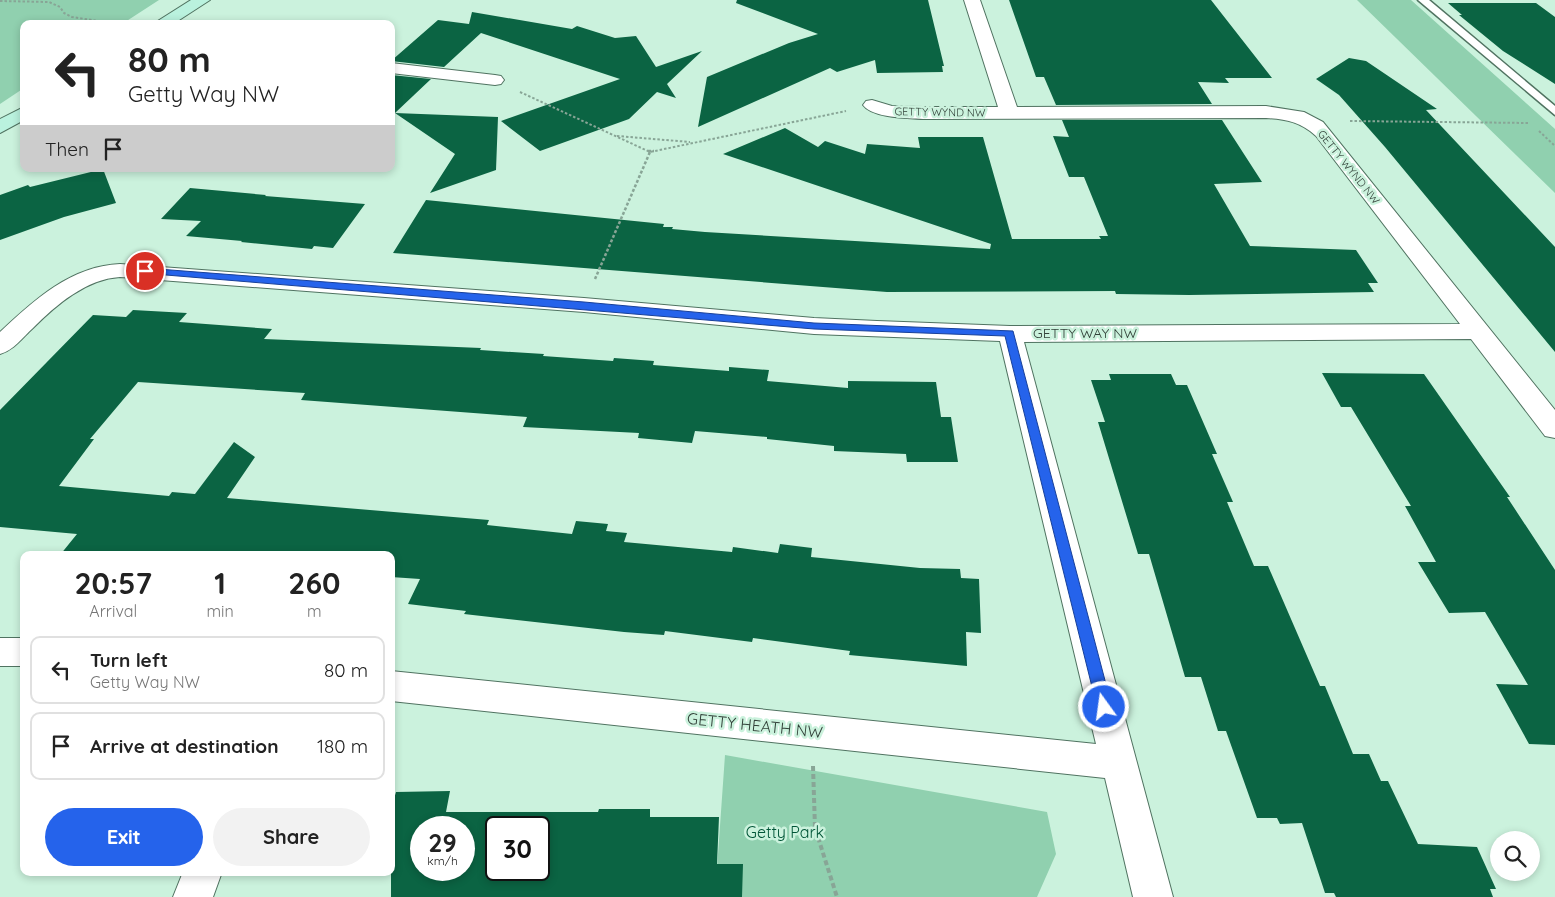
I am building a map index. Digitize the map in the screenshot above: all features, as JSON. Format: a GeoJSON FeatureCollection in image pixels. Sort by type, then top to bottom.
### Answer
{"type":"FeatureCollection","features":[{"type":"Feature","properties":{"kind":"street"},"geometry":{"type":"LineString","coordinates":[[168,20],[202,0]]}},
{"type":"Feature","properties":{"kind":"street","name":"GETTY WYND NW"},"geometry":{"type":"LineString","coordinates":[[972,0],[1008,112]]}},
{"type":"Feature","properties":{"kind":"street"},"geometry":{"type":"LineString","coordinates":[[395,68],[495,80]]}},
{"type":"Feature","properties":{"kind":"street","name":"GETTY WYND NW"},"geometry":{"type":"LineString","coordinates":[[872,105],[890,111],[1266,112],[1288,114],[1310,120],[1555,429]]}},
{"type":"Feature","properties":{"kind":"street"},"geometry":{"type":"LineString","coordinates":[[0,127],[20,114]]}},
{"type":"Feature","properties":{"kind":"street","name":"GETTY WAY NW"},"geometry":{"type":"LineString","coordinates":[[0,346],[49,299],[78,281],[108,272],[145,271],[584,305],[814,326],[1010,334],[1478,331]]}},
{"type":"Feature","properties":{"kind":"street"},"geometry":{"type":"LineString","coordinates":[[1010,334],[1152,897]]}},
{"type":"Feature","properties":{"kind":"street"},"geometry":{"type":"LineString","coordinates":[[0,652],[20,652]]}},
{"type":"Feature","properties":{"kind":"street","name":"GETTY HEATH NW"},"geometry":{"type":"LineString","coordinates":[[395,686],[1119,763]]}},
{"type":"Feature","properties":{"kind":"street"},"geometry":{"type":"LineString","coordinates":[[193,897],[201,876]]}},
{"type":"Feature","properties":{"kind":"lane"},"geometry":{"type":"LineString","coordinates":[[1423,0],[1555,112]]}},
{"type":"Feature","properties":{"kind":"path"},"geometry":{"type":"LineString","coordinates":[[0,1],[49,2],[60,7],[64,13],[72,17],[92,20]]}},
{"type":"Feature","properties":{"kind":"path"},"geometry":{"type":"LineString","coordinates":[[495,80],[650,152],[872,105]]}},
{"type":"Feature","properties":{"kind":"path"},"geometry":{"type":"LineString","coordinates":[[1314,124],[1336,121],[1530,123]]}},
{"type":"Feature","properties":{"kind":"path"},"geometry":{"type":"LineString","coordinates":[[614,135],[696,143]]}},
{"type":"Feature","properties":{"kind":"path"},"geometry":{"type":"LineString","coordinates":[[584,305],[650,152]]}},
{"type":"Feature","properties":{"kind":"path"},"geometry":{"type":"LineString","coordinates":[[811,730],[815,828],[836,897]]}},
{"type":"Feature","properties":{"kind":"green space"},"geometry":{"type":"Polygon","coordinates":[[[0,0],[159,0],[128,20],[20,20],[20,91],[0,104],[0,0]]]}},
{"type":"Feature","properties":{"kind":"green space"},"geometry":{"type":"Polygon","coordinates":[[[1357,0],[1411,0],[1555,129],[1555,193],[1357,0]]]}},
{"type":"Feature","properties":{"kind":"green space","name":"Getty Park"},"geometry":{"type":"Polygon","coordinates":[[[725,755],[1047,812],[1056,854],[1037,897],[715,897],[725,755]]]}},
{"type":"Feature","properties":{"kind":"building"},"geometry":{"type":"Polygon","coordinates":[[[737,0],[928,0],[944,66],[942,66],[943,72],[877,73],[875,60],[837,72],[830,68],[698,127],[707,77],[789,43],[818,34],[736,3],[737,0]]]}},
{"type":"Feature","properties":{"kind":"building"},"geometry":{"type":"Polygon","coordinates":[[[1009,0],[1211,0],[1272,78],[1225,78],[1229,83],[1198,82],[1212,104],[1056,105],[1044,77],[1036,77],[1009,0]]]}},
{"type":"Feature","properties":{"kind":"building"},"geometry":{"type":"Polygon","coordinates":[[[1448,3],[1536,3],[1555,17],[1555,84],[1503,51],[1459,15],[1462,15],[1448,3]]]}},
{"type":"Feature","properties":{"kind":"building"},"geometry":{"type":"Polygon","coordinates":[[[472,12],[572,29],[577,26],[615,38],[636,36],[656,67],[702,51],[667,84],[676,98],[657,92],[629,119],[540,151],[501,121],[620,79],[481,33],[444,67],[395,61],[395,58],[438,20],[469,24],[472,12]]]}},
{"type":"Feature","properties":{"kind":"building"},"geometry":{"type":"Polygon","coordinates":[[[1349,58],[1366,61],[1437,109],[1426,110],[1555,247],[1555,352],[1385,147],[1339,95],[1316,79],[1349,58]]]}},
{"type":"Feature","properties":{"kind":"building"},"geometry":{"type":"Polygon","coordinates":[[[395,75],[431,79],[395,113],[395,75]]]}},
{"type":"Feature","properties":{"kind":"building"},"geometry":{"type":"Polygon","coordinates":[[[395,113],[498,117],[496,170],[430,193],[455,154],[395,113]]]}},
{"type":"Feature","properties":{"kind":"building"},"geometry":{"type":"Polygon","coordinates":[[[1062,120],[1222,120],[1262,182],[1214,184],[1250,246],[1356,250],[1378,283],[1368,283],[1374,292],[1189,295],[1116,294],[1115,291],[887,292],[393,253],[426,200],[664,224],[663,227],[673,227],[672,229],[705,232],[990,249],[991,244],[723,154],[785,128],[818,147],[825,141],[865,154],[867,144],[920,148],[918,137],[983,137],[1012,239],[1101,239],[1099,236],[1108,236],[1084,177],[1069,177],[1053,136],[1069,137],[1062,120]]]}},
{"type":"Feature","properties":{"kind":"building"},"geometry":{"type":"Polygon","coordinates":[[[91,172],[104,172],[116,203],[64,217],[0,240],[0,195],[28,185],[30,187],[91,172]]]}},
{"type":"Feature","properties":{"kind":"building"},"geometry":{"type":"Polygon","coordinates":[[[190,188],[365,204],[333,248],[314,246],[312,249],[186,236],[201,221],[161,219],[190,188]]]}},
{"type":"Feature","properties":{"kind":"building"},"geometry":{"type":"Polygon","coordinates":[[[133,310],[187,313],[179,322],[272,329],[264,339],[481,348],[480,350],[544,354],[543,356],[613,361],[614,358],[654,361],[653,365],[729,371],[729,367],[769,370],[767,381],[848,388],[848,381],[936,382],[941,417],[951,417],[958,462],[907,462],[906,454],[834,451],[834,446],[767,439],[767,437],[695,431],[692,443],[638,438],[639,433],[523,427],[527,417],[301,400],[305,393],[138,382],[90,439],[94,439],[59,486],[169,496],[172,492],[195,494],[234,442],[255,457],[227,498],[489,520],[487,525],[572,534],[576,521],[608,524],[606,531],[627,533],[624,542],[732,552],[733,547],[778,553],[780,544],[812,548],[811,557],[920,568],[960,569],[961,578],[979,579],[981,633],[966,632],[967,666],[849,655],[850,651],[753,638],[752,642],[665,631],[664,635],[624,632],[464,614],[466,611],[408,604],[420,579],[395,577],[395,551],[63,551],[77,534],[0,527],[0,410],[93,315],[126,317],[133,310]]]}},
{"type":"Feature","properties":{"kind":"building"},"geometry":{"type":"Polygon","coordinates":[[[1322,373],[1424,374],[1510,497],[1507,497],[1555,570],[1555,745],[1529,744],[1496,684],[1528,685],[1485,612],[1449,613],[1418,562],[1436,562],[1405,506],[1411,506],[1351,407],[1341,407],[1322,373]]]}},
{"type":"Feature","properties":{"kind":"building"},"geometry":{"type":"Polygon","coordinates":[[[1109,374],[1171,374],[1176,385],[1187,385],[1217,454],[1212,454],[1233,502],[1227,502],[1254,566],[1268,566],[1320,686],[1325,686],[1353,754],[1369,754],[1381,781],[1388,781],[1418,844],[1477,847],[1490,876],[1490,881],[1492,881],[1496,889],[1490,889],[1493,897],[1336,897],[1334,893],[1325,893],[1302,823],[1280,824],[1277,818],[1257,818],[1226,731],[1218,731],[1201,677],[1185,677],[1149,554],[1138,554],[1098,422],[1105,422],[1091,380],[1111,380],[1109,374]]]}},
{"type":"Feature","properties":{"kind":"building"},"geometry":{"type":"Polygon","coordinates":[[[450,791],[446,812],[598,812],[599,809],[650,809],[650,817],[719,817],[717,864],[743,864],[742,897],[391,897],[391,876],[395,876],[396,792],[450,791]]]}},
{"type":"Feature","properties":{"kind":"route"},"geometry":{"type":"LineString","coordinates":[[145,271],[584,305],[814,326],[1010,334],[1104,707]]}}]}
